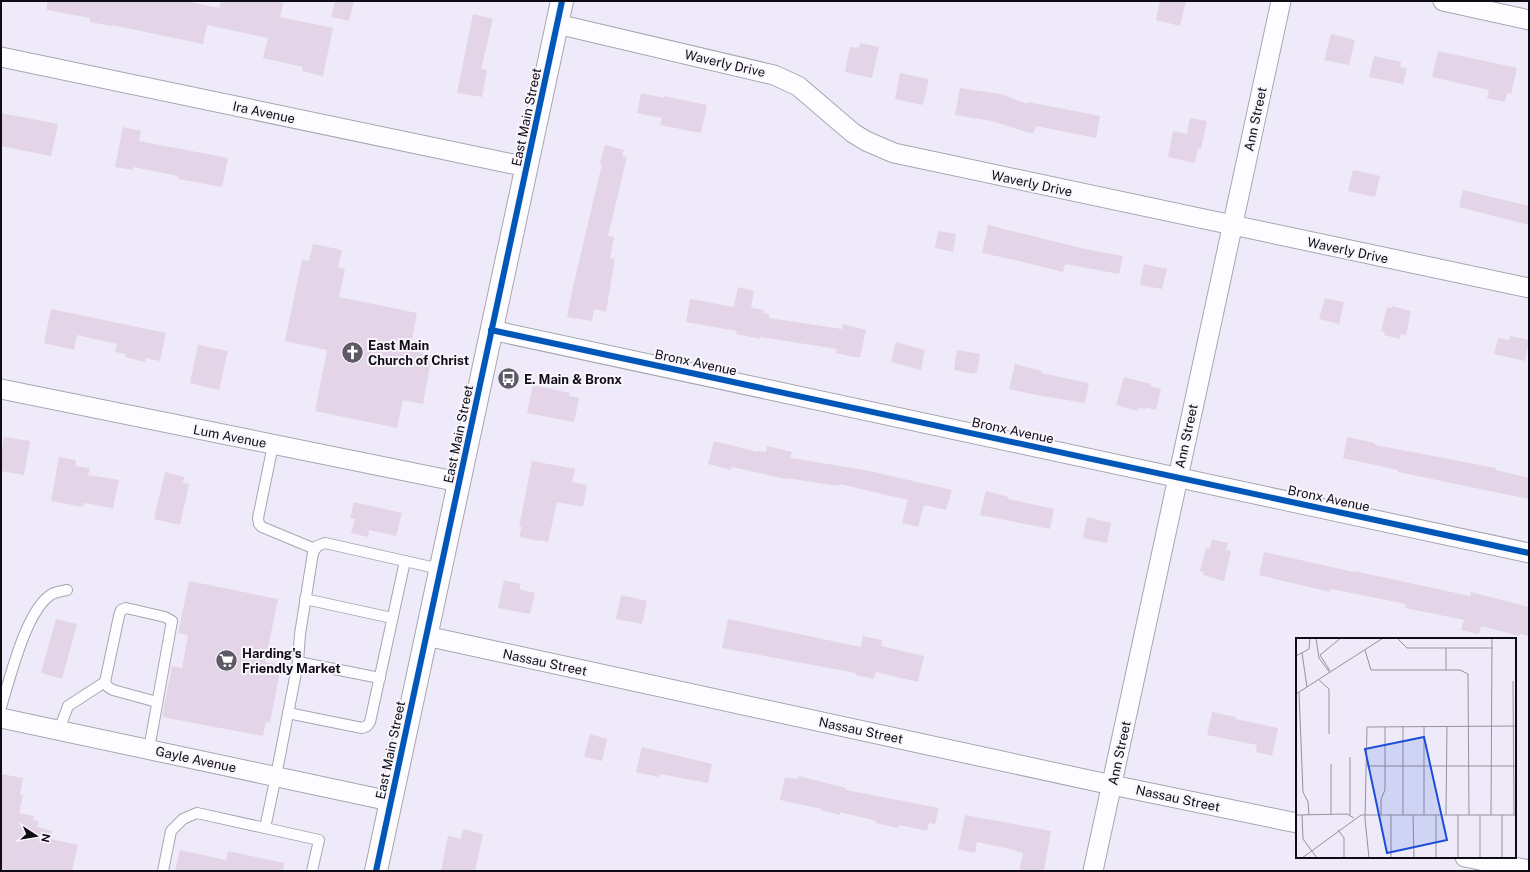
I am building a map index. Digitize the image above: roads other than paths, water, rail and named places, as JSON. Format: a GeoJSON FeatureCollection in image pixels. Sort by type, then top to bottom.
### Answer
{"type":"FeatureCollection","features":[{"type":"Feature","properties":{"kind":"street","name":"East Main Street"},"geometry":{"type":"LineString","coordinates":[[376,871],[562,1]]}},
{"type":"Feature","properties":{"kind":"street","name":"Ann Street"},"geometry":{"type":"LineString","coordinates":[[1093,871],[1281,1]]}},
{"type":"Feature","properties":{"kind":"street"},"geometry":{"type":"LineString","coordinates":[[1443,1],[1529,20]]}},
{"type":"Feature","properties":{"kind":"street","name":"Waverly Drive"},"geometry":{"type":"LineString","coordinates":[[557,24],[774,75],[798,86],[853,134],[894,153],[1529,288]]}},
{"type":"Feature","properties":{"kind":"street","name":"Ira Avenue"},"geometry":{"type":"LineString","coordinates":[[1,57],[527,167]]}},
{"type":"Feature","properties":{"kind":"street","name":"Bronx Avenue"},"geometry":{"type":"LineString","coordinates":[[491,330],[1529,553]]}},
{"type":"Feature","properties":{"kind":"street","name":"Lum Avenue"},"geometry":{"type":"LineString","coordinates":[[1,389],[458,482]]}},
{"type":"Feature","properties":{"kind":"street","name":"Nassau Street"},"geometry":{"type":"LineString","coordinates":[[426,636],[1112,785],[1296,823]]}},
{"type":"Feature","properties":{"kind":"street","name":"Gayle Avenue"},"geometry":{"type":"LineString","coordinates":[[1,718],[390,801]]}},
{"type":"Feature","properties":{"kind":"street"},"geometry":{"type":"LineString","coordinates":[[1470,858],[1529,870]]}},
{"type":"Feature","properties":{"kind":"lane"},"geometry":{"type":"LineString","coordinates":[[273,445],[258,518],[259,524],[262,527],[314,549]]}},
{"type":"Feature","properties":{"kind":"lane"},"geometry":{"type":"LineString","coordinates":[[265,828],[298,662],[300,634],[314,549],[325,543],[440,569]]}},
{"type":"Feature","properties":{"kind":"lane"},"geometry":{"type":"LineString","coordinates":[[288,713],[362,728],[368,726],[380,678],[405,561]]}},
{"type":"Feature","properties":{"kind":"lane"},"geometry":{"type":"LineString","coordinates":[[1,707],[31,619],[39,605],[52,594],[67,590]]}},
{"type":"Feature","properties":{"kind":"lane"},"geometry":{"type":"LineString","coordinates":[[305,599],[392,618]]}},
{"type":"Feature","properties":{"kind":"lane"},"geometry":{"type":"LineString","coordinates":[[149,749],[172,621],[165,617],[126,608],[121,610],[105,682],[108,687],[113,690],[157,702]]}},
{"type":"Feature","properties":{"kind":"lane"},"geometry":{"type":"LineString","coordinates":[[298,662],[380,678]]}},
{"type":"Feature","properties":{"kind":"lane"},"geometry":{"type":"LineString","coordinates":[[59,730],[68,706],[105,682]]}},
{"type":"Feature","properties":{"kind":"lane"},"geometry":{"type":"LineString","coordinates":[[163,871],[171,831],[183,819],[197,813],[319,840],[312,871]]}},
{"type":"Feature","properties":{"kind":"place","name":"East Main Church of Christ"},"geometry":{"type":"Point","coordinates":[352,352]}},
{"type":"Feature","properties":{"kind":"place","name":"E. Main & Bronx"},"geometry":{"type":"Point","coordinates":[509,379]}},
{"type":"Feature","properties":{"kind":"place","name":"Harding's Friendly Market"},"geometry":{"type":"Point","coordinates":[227,660]}}]}
